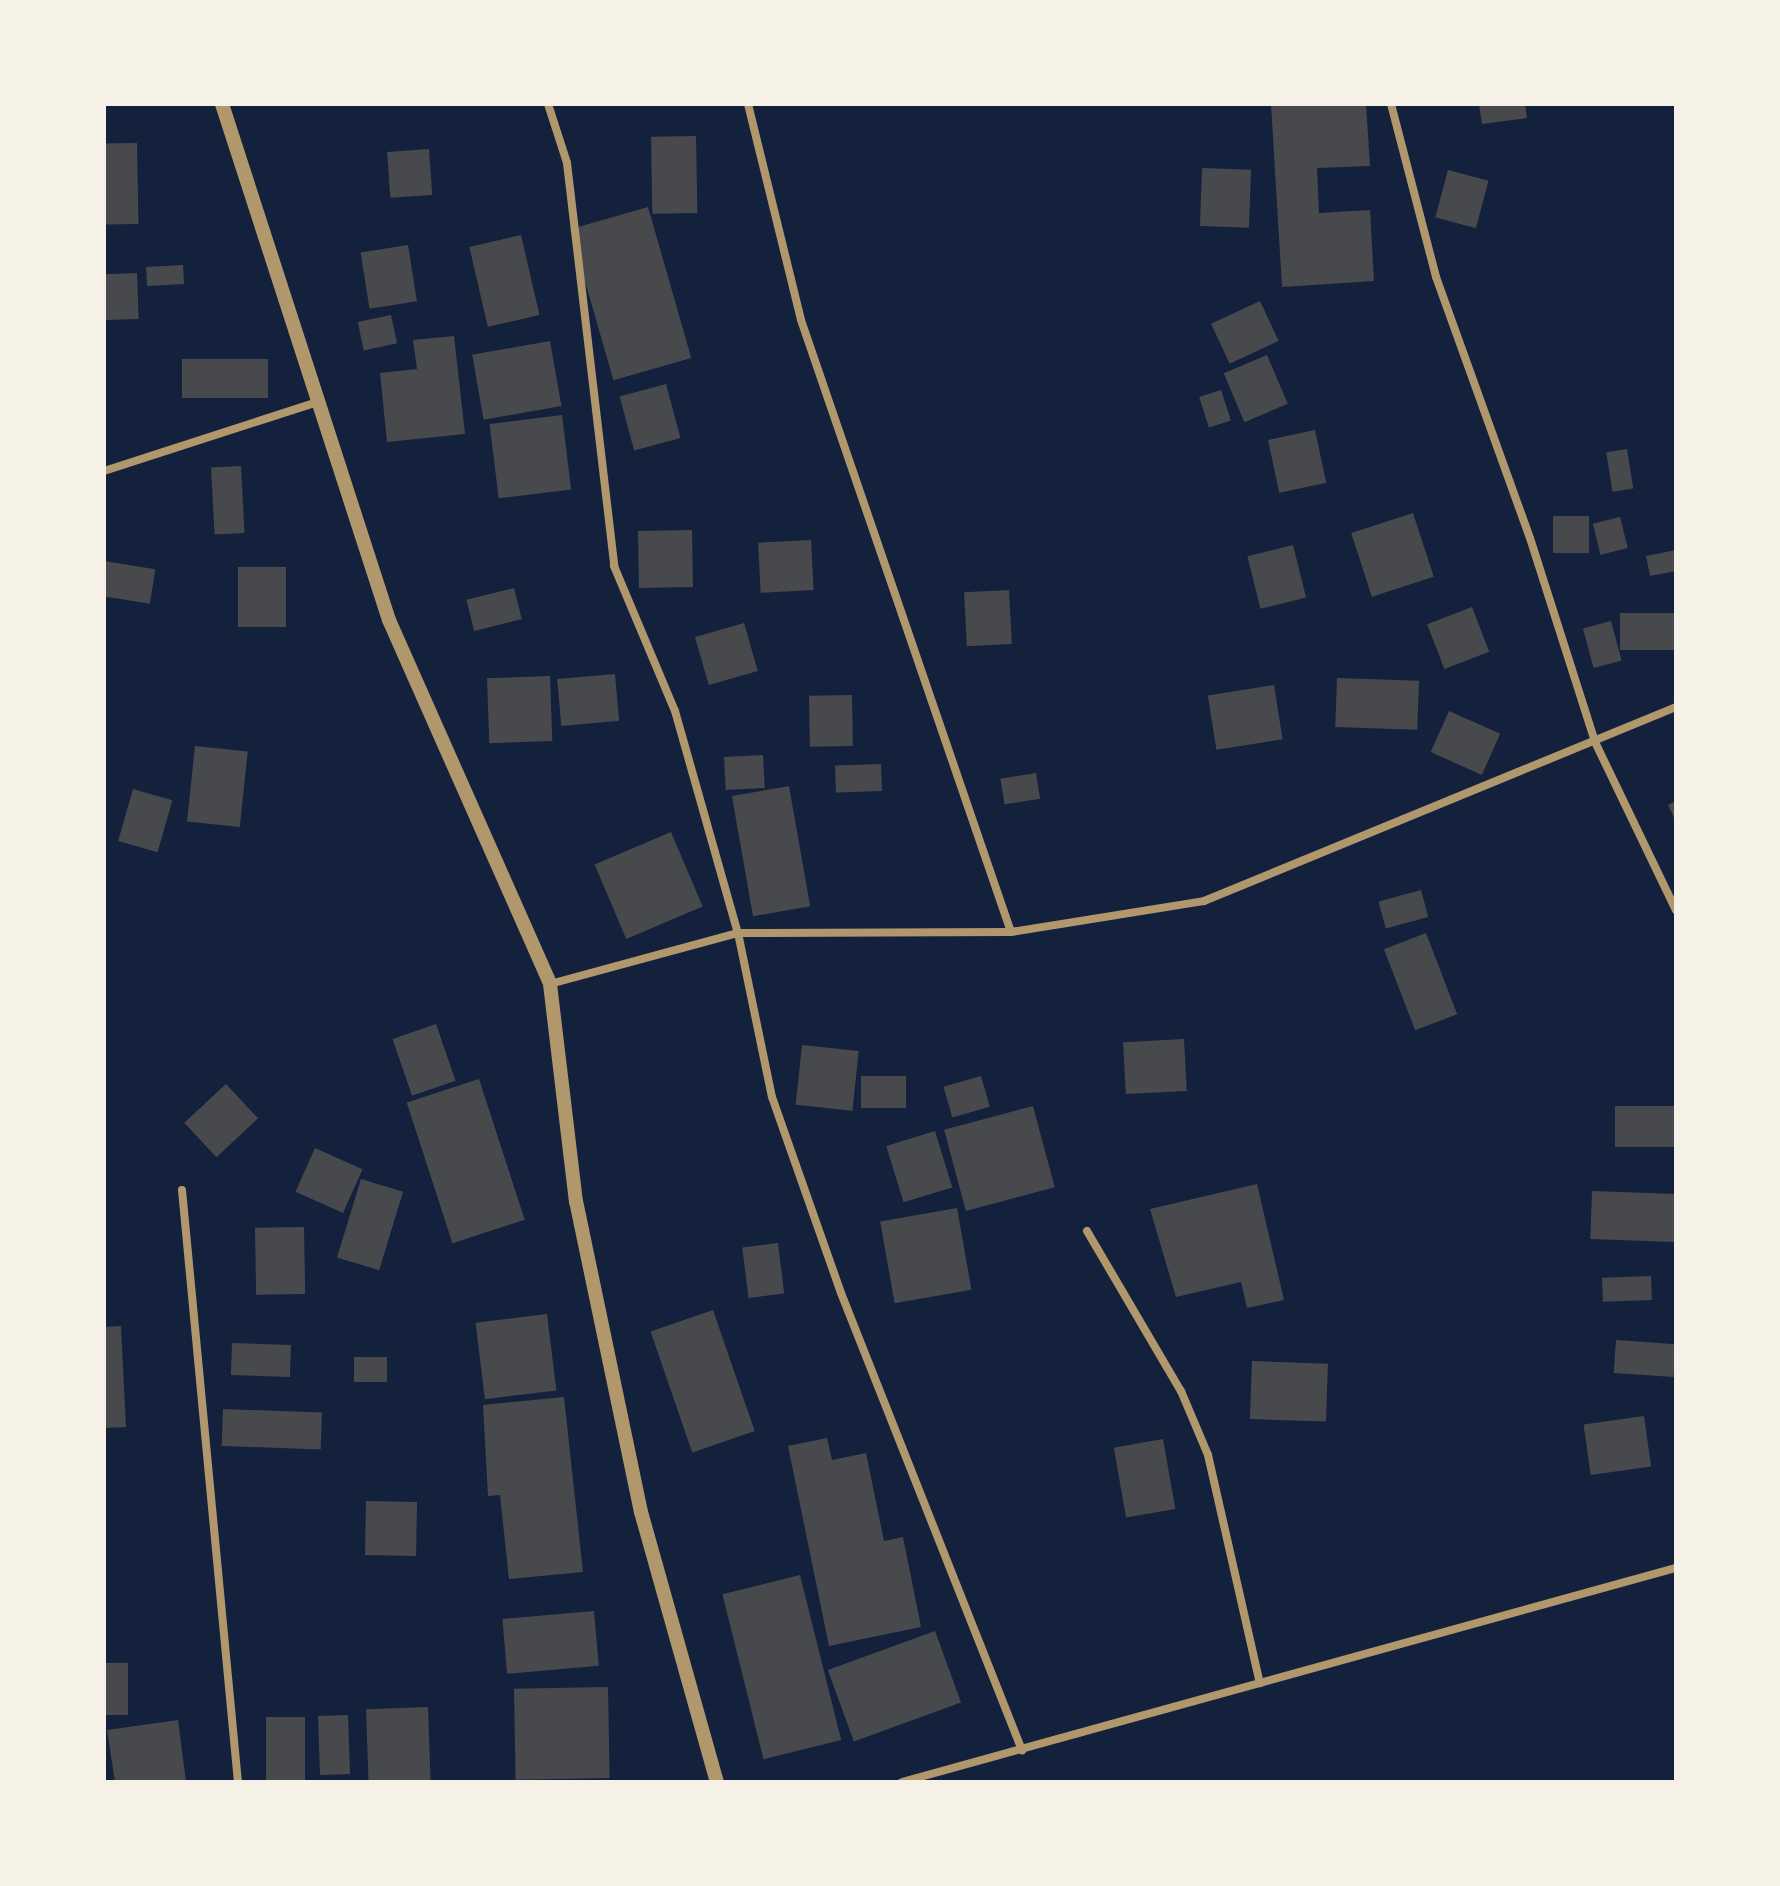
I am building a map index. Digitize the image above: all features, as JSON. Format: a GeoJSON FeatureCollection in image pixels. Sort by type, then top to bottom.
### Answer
{"type":"FeatureCollection","features":[{"type":"Feature","properties":{"kind":"street"},"geometry":{"type":"LineString","coordinates":[[222,104],[389,620],[550,984],[576,1201],[641,1512],[717,1782]]}},
{"type":"Feature","properties":{"kind":"street"},"geometry":{"type":"LineString","coordinates":[[548,104],[567,163],[614,566],[675,711],[738,933],[777,1112],[841,1293],[1022,1751]]}},
{"type":"Feature","properties":{"kind":"street"},"geometry":{"type":"LineString","coordinates":[[748,104],[801,320],[1011,932]]}},
{"type":"Feature","properties":{"kind":"street"},"geometry":{"type":"LineString","coordinates":[[1391,104],[1436,277],[1530,538],[1595,742],[1676,910]]}},
{"type":"Feature","properties":{"kind":"street"},"geometry":{"type":"LineString","coordinates":[[104,471],[317,402]]}},
{"type":"Feature","properties":{"kind":"street"},"geometry":{"type":"LineString","coordinates":[[550,984],[738,933],[1011,932],[1204,901],[1676,707]]}},
{"type":"Feature","properties":{"kind":"street"},"geometry":{"type":"LineString","coordinates":[[182,1190],[238,1782]]}},
{"type":"Feature","properties":{"kind":"street"},"geometry":{"type":"LineString","coordinates":[[1087,1231],[1181,1391],[1208,1455],[1260,1683]]}},
{"type":"Feature","properties":{"kind":"street"},"geometry":{"type":"LineString","coordinates":[[902,1782],[1676,1568]]}},
{"type":"Feature","properties":{"kind":"building"},"geometry":{"type":"Polygon","coordinates":[[[1271,104],[1366,104],[1370,166],[1317,168],[1319,213],[1370,210],[1374,281],[1282,287],[1271,104]]]}},
{"type":"Feature","properties":{"kind":"building"},"geometry":{"type":"Polygon","coordinates":[[[1479,104],[1525,104],[1527,118],[1482,124],[1479,104]]]}},
{"type":"Feature","properties":{"kind":"building"},"geometry":{"type":"Polygon","coordinates":[[[696,136],[697,213],[652,214],[651,137],[696,136]]]}},
{"type":"Feature","properties":{"kind":"building"},"geometry":{"type":"Polygon","coordinates":[[[137,143],[138,224],[105,225],[104,144],[137,143]]]}},
{"type":"Feature","properties":{"kind":"building"},"geometry":{"type":"Polygon","coordinates":[[[429,149],[432,195],[390,198],[387,152],[429,149]]]}},
{"type":"Feature","properties":{"kind":"building"},"geometry":{"type":"Polygon","coordinates":[[[1202,168],[1251,170],[1249,228],[1200,226],[1202,168]]]}},
{"type":"Feature","properties":{"kind":"building"},"geometry":{"type":"Polygon","coordinates":[[[1448,170],[1489,181],[1476,228],[1435,217],[1448,170]]]}},
{"type":"Feature","properties":{"kind":"building"},"geometry":{"type":"Polygon","coordinates":[[[648,207],[691,358],[613,380],[570,229],[648,207]]]}},
{"type":"Feature","properties":{"kind":"building"},"geometry":{"type":"Polygon","coordinates":[[[521,235],[539,315],[488,327],[469,247],[521,235]]]}},
{"type":"Feature","properties":{"kind":"building"},"geometry":{"type":"Polygon","coordinates":[[[408,245],[417,301],[370,309],[361,253],[408,245]]]}},
{"type":"Feature","properties":{"kind":"building"},"geometry":{"type":"Polygon","coordinates":[[[183,265],[184,284],[147,286],[146,267],[183,265]]]}},
{"type":"Feature","properties":{"kind":"building"},"geometry":{"type":"Polygon","coordinates":[[[137,273],[139,319],[106,320],[104,274],[137,273]]]}},
{"type":"Feature","properties":{"kind":"building"},"geometry":{"type":"Polygon","coordinates":[[[1260,301],[1279,341],[1230,364],[1211,324],[1260,301]]]}},
{"type":"Feature","properties":{"kind":"building"},"geometry":{"type":"Polygon","coordinates":[[[391,315],[397,343],[364,350],[358,322],[391,315]]]}},
{"type":"Feature","properties":{"kind":"building"},"geometry":{"type":"Polygon","coordinates":[[[454,336],[465,434],[387,442],[380,373],[417,369],[413,340],[454,336]]]}},
{"type":"Feature","properties":{"kind":"building"},"geometry":{"type":"Polygon","coordinates":[[[550,341],[561,406],[484,420],[472,355],[550,341]]]}},
{"type":"Feature","properties":{"kind":"building"},"geometry":{"type":"Polygon","coordinates":[[[1267,355],[1288,404],[1244,422],[1224,373],[1267,355]]]}},
{"type":"Feature","properties":{"kind":"building"},"geometry":{"type":"Polygon","coordinates":[[[182,359],[268,359],[268,398],[182,398],[182,359]]]}},
{"type":"Feature","properties":{"kind":"building"},"geometry":{"type":"Polygon","coordinates":[[[666,384],[680,438],[634,451],[620,396],[666,384]]]}},
{"type":"Feature","properties":{"kind":"building"},"geometry":{"type":"Polygon","coordinates":[[[1221,390],[1231,420],[1209,428],[1199,397],[1221,390]]]}},
{"type":"Feature","properties":{"kind":"building"},"geometry":{"type":"Polygon","coordinates":[[[562,415],[571,489],[499,498],[490,424],[562,415]]]}},
{"type":"Feature","properties":{"kind":"building"},"geometry":{"type":"Polygon","coordinates":[[[1315,430],[1326,483],[1279,493],[1268,440],[1315,430]]]}},
{"type":"Feature","properties":{"kind":"building"},"geometry":{"type":"Polygon","coordinates":[[[1627,449],[1633,489],[1613,492],[1606,452],[1627,449]]]}},
{"type":"Feature","properties":{"kind":"building"},"geometry":{"type":"Polygon","coordinates":[[[241,466],[245,533],[215,534],[211,468],[241,466]]]}},
{"type":"Feature","properties":{"kind":"building"},"geometry":{"type":"Polygon","coordinates":[[[1413,513],[1434,577],[1372,597],[1351,533],[1413,513]]]}},
{"type":"Feature","properties":{"kind":"building"},"geometry":{"type":"Polygon","coordinates":[[[1553,516],[1589,516],[1589,553],[1553,553],[1553,516]]]}},
{"type":"Feature","properties":{"kind":"building"},"geometry":{"type":"Polygon","coordinates":[[[1620,517],[1628,548],[1601,555],[1593,524],[1620,517]]]}},
{"type":"Feature","properties":{"kind":"building"},"geometry":{"type":"Polygon","coordinates":[[[692,530],[693,587],[639,588],[638,531],[692,530]]]}},
{"type":"Feature","properties":{"kind":"building"},"geometry":{"type":"Polygon","coordinates":[[[811,540],[814,590],[761,593],[758,543],[811,540]]]}},
{"type":"Feature","properties":{"kind":"building"},"geometry":{"type":"Polygon","coordinates":[[[1293,545],[1306,597],[1260,609],[1247,556],[1293,545]]]}},
{"type":"Feature","properties":{"kind":"building"},"geometry":{"type":"Polygon","coordinates":[[[1676,550],[1676,571],[1650,576],[1646,556],[1676,550]]]}},
{"type":"Feature","properties":{"kind":"building"},"geometry":{"type":"Polygon","coordinates":[[[104,561],[155,569],[150,604],[104,596],[104,561]]]}},
{"type":"Feature","properties":{"kind":"building"},"geometry":{"type":"Polygon","coordinates":[[[238,567],[286,567],[286,627],[238,627],[238,567]]]}},
{"type":"Feature","properties":{"kind":"building"},"geometry":{"type":"Polygon","coordinates":[[[514,588],[522,619],[474,631],[466,600],[514,588]]]}},
{"type":"Feature","properties":{"kind":"building"},"geometry":{"type":"Polygon","coordinates":[[[1009,590],[1012,644],[967,646],[964,592],[1009,590]]]}},
{"type":"Feature","properties":{"kind":"building"},"geometry":{"type":"Polygon","coordinates":[[[1472,607],[1489,652],[1444,669],[1427,624],[1472,607]]]}},
{"type":"Feature","properties":{"kind":"building"},"geometry":{"type":"Polygon","coordinates":[[[1620,613],[1676,613],[1676,650],[1620,650],[1620,613]]]}},
{"type":"Feature","properties":{"kind":"building"},"geometry":{"type":"Polygon","coordinates":[[[1611,621],[1622,661],[1594,668],[1583,629],[1611,621]]]}},
{"type":"Feature","properties":{"kind":"building"},"geometry":{"type":"Polygon","coordinates":[[[744,623],[758,671],[709,685],[695,637],[744,623]]]}},
{"type":"Feature","properties":{"kind":"building"},"geometry":{"type":"Polygon","coordinates":[[[615,674],[619,721],[561,726],[557,679],[615,674]]]}},
{"type":"Feature","properties":{"kind":"building"},"geometry":{"type":"Polygon","coordinates":[[[550,676],[552,741],[489,743],[487,678],[550,676]]]}},
{"type":"Feature","properties":{"kind":"building"},"geometry":{"type":"Polygon","coordinates":[[[1337,678],[1419,681],[1417,730],[1335,727],[1337,678]]]}},
{"type":"Feature","properties":{"kind":"building"},"geometry":{"type":"Polygon","coordinates":[[[1274,685],[1283,739],[1216,750],[1208,695],[1274,685]]]}},
{"type":"Feature","properties":{"kind":"building"},"geometry":{"type":"Polygon","coordinates":[[[852,695],[853,746],[810,747],[809,696],[852,695]]]}},
{"type":"Feature","properties":{"kind":"building"},"geometry":{"type":"Polygon","coordinates":[[[1449,711],[1500,734],[1482,775],[1431,752],[1449,711]]]}},
{"type":"Feature","properties":{"kind":"building"},"geometry":{"type":"Polygon","coordinates":[[[195,746],[248,752],[240,827],[187,822],[195,746]]]}},
{"type":"Feature","properties":{"kind":"building"},"geometry":{"type":"Polygon","coordinates":[[[763,755],[765,788],[726,790],[724,757],[763,755]]]}},
{"type":"Feature","properties":{"kind":"building"},"geometry":{"type":"Polygon","coordinates":[[[881,764],[882,791],[836,793],[835,766],[881,764]]]}},
{"type":"Feature","properties":{"kind":"building"},"geometry":{"type":"Polygon","coordinates":[[[1036,773],[1040,799],[1005,804],[1000,779],[1036,773]]]}},
{"type":"Feature","properties":{"kind":"building"},"geometry":{"type":"Polygon","coordinates":[[[789,786],[810,906],[753,916],[732,796],[789,786]]]}},
{"type":"Feature","properties":{"kind":"building"},"geometry":{"type":"Polygon","coordinates":[[[133,789],[172,800],[158,852],[118,841],[133,789]]]}},
{"type":"Feature","properties":{"kind":"building"},"geometry":{"type":"Polygon","coordinates":[[[1676,801],[1676,822],[1668,805],[1676,801]]]}},
{"type":"Feature","properties":{"kind":"building"},"geometry":{"type":"Polygon","coordinates":[[[671,832],[703,907],[626,939],[595,864],[671,832]]]}},
{"type":"Feature","properties":{"kind":"building"},"geometry":{"type":"Polygon","coordinates":[[[1421,890],[1428,917],[1386,928],[1378,901],[1421,890]]]}},
{"type":"Feature","properties":{"kind":"building"},"geometry":{"type":"Polygon","coordinates":[[[1426,933],[1457,1014],[1415,1030],[1384,949],[1426,933]]]}},
{"type":"Feature","properties":{"kind":"building"},"geometry":{"type":"Polygon","coordinates":[[[436,1024],[456,1081],[412,1096],[393,1039],[436,1024]]]}},
{"type":"Feature","properties":{"kind":"building"},"geometry":{"type":"Polygon","coordinates":[[[1184,1039],[1187,1091],[1126,1094],[1123,1042],[1184,1039]]]}},
{"type":"Feature","properties":{"kind":"building"},"geometry":{"type":"Polygon","coordinates":[[[802,1045],[859,1051],[852,1111],[796,1105],[802,1045]]]}},
{"type":"Feature","properties":{"kind":"building"},"geometry":{"type":"Polygon","coordinates":[[[861,1076],[906,1076],[906,1108],[861,1108],[861,1076]]]}},
{"type":"Feature","properties":{"kind":"building"},"geometry":{"type":"Polygon","coordinates":[[[981,1076],[990,1107],[952,1118],[944,1087],[981,1076]]]}},
{"type":"Feature","properties":{"kind":"building"},"geometry":{"type":"Polygon","coordinates":[[[479,1079],[525,1220],[452,1243],[407,1102],[479,1079]]]}},
{"type":"Feature","properties":{"kind":"building"},"geometry":{"type":"Polygon","coordinates":[[[226,1084],[258,1118],[216,1157],[184,1123],[226,1084]]]}},
{"type":"Feature","properties":{"kind":"building"},"geometry":{"type":"Polygon","coordinates":[[[1033,1106],[1055,1187],[966,1211],[944,1130],[1033,1106]]]}},
{"type":"Feature","properties":{"kind":"building"},"geometry":{"type":"Polygon","coordinates":[[[1615,1106],[1676,1106],[1676,1147],[1615,1147],[1615,1106]]]}},
{"type":"Feature","properties":{"kind":"building"},"geometry":{"type":"Polygon","coordinates":[[[935,1131],[952,1187],[903,1202],[886,1146],[935,1131]]]}},
{"type":"Feature","properties":{"kind":"building"},"geometry":{"type":"Polygon","coordinates":[[[315,1148],[363,1169],[343,1213],[295,1192],[315,1148]]]}},
{"type":"Feature","properties":{"kind":"building"},"geometry":{"type":"Polygon","coordinates":[[[361,1179],[403,1192],[379,1270],[337,1257],[361,1179]]]}},
{"type":"Feature","properties":{"kind":"building"},"geometry":{"type":"Polygon","coordinates":[[[1257,1184],[1284,1300],[1247,1308],[1241,1282],[1176,1297],[1150,1209],[1257,1184]]]}},
{"type":"Feature","properties":{"kind":"building"},"geometry":{"type":"Polygon","coordinates":[[[1592,1191],[1676,1194],[1674,1242],[1590,1239],[1592,1191]]]}},
{"type":"Feature","properties":{"kind":"building"},"geometry":{"type":"Polygon","coordinates":[[[957,1208],[971,1290],[895,1303],[880,1222],[957,1208]]]}},
{"type":"Feature","properties":{"kind":"building"},"geometry":{"type":"Polygon","coordinates":[[[304,1227],[305,1294],[256,1295],[255,1228],[304,1227]]]}},
{"type":"Feature","properties":{"kind":"building"},"geometry":{"type":"Polygon","coordinates":[[[778,1243],[784,1294],[748,1298],[742,1247],[778,1243]]]}},
{"type":"Feature","properties":{"kind":"building"},"geometry":{"type":"Polygon","coordinates":[[[1651,1276],[1652,1300],[1603,1302],[1602,1278],[1651,1276]]]}},
{"type":"Feature","properties":{"kind":"building"},"geometry":{"type":"Polygon","coordinates":[[[713,1310],[755,1431],[692,1453],[651,1331],[713,1310]]]}},
{"type":"Feature","properties":{"kind":"building"},"geometry":{"type":"Polygon","coordinates":[[[547,1314],[556,1390],[485,1399],[476,1323],[547,1314]]]}},
{"type":"Feature","properties":{"kind":"building"},"geometry":{"type":"Polygon","coordinates":[[[121,1326],[126,1427],[104,1428],[104,1327],[121,1326]]]}},
{"type":"Feature","properties":{"kind":"building"},"geometry":{"type":"Polygon","coordinates":[[[1616,1340],[1676,1344],[1674,1377],[1614,1373],[1616,1340]]]}},
{"type":"Feature","properties":{"kind":"building"},"geometry":{"type":"Polygon","coordinates":[[[232,1343],[291,1345],[290,1377],[231,1375],[232,1343]]]}},
{"type":"Feature","properties":{"kind":"building"},"geometry":{"type":"Polygon","coordinates":[[[354,1357],[387,1357],[387,1382],[354,1382],[354,1357]]]}},
{"type":"Feature","properties":{"kind":"building"},"geometry":{"type":"Polygon","coordinates":[[[1252,1361],[1328,1364],[1326,1422],[1250,1419],[1252,1361]]]}},
{"type":"Feature","properties":{"kind":"building"},"geometry":{"type":"Polygon","coordinates":[[[564,1397],[583,1572],[509,1579],[500,1495],[488,1496],[483,1405],[564,1397]]]}},
{"type":"Feature","properties":{"kind":"building"},"geometry":{"type":"Polygon","coordinates":[[[223,1409],[322,1412],[321,1449],[222,1446],[223,1409]]]}},
{"type":"Feature","properties":{"kind":"building"},"geometry":{"type":"Polygon","coordinates":[[[1644,1416],[1651,1467],[1591,1475],[1584,1424],[1644,1416]]]}},
{"type":"Feature","properties":{"kind":"building"},"geometry":{"type":"Polygon","coordinates":[[[827,1438],[832,1460],[866,1453],[884,1541],[903,1537],[921,1627],[829,1646],[788,1446],[827,1438]]]}},
{"type":"Feature","properties":{"kind":"building"},"geometry":{"type":"Polygon","coordinates":[[[1163,1439],[1175,1509],[1126,1518],[1114,1448],[1163,1439]]]}},
{"type":"Feature","properties":{"kind":"building"},"geometry":{"type":"Polygon","coordinates":[[[366,1501],[417,1502],[416,1556],[365,1555],[366,1501]]]}},
{"type":"Feature","properties":{"kind":"building"},"geometry":{"type":"Polygon","coordinates":[[[800,1575],[841,1740],[764,1759],[722,1594],[800,1575]]]}},
{"type":"Feature","properties":{"kind":"building"},"geometry":{"type":"Polygon","coordinates":[[[594,1611],[599,1666],[507,1674],[502,1619],[594,1611]]]}},
{"type":"Feature","properties":{"kind":"building"},"geometry":{"type":"Polygon","coordinates":[[[935,1631],[961,1702],[854,1741],[828,1670],[935,1631]]]}},
{"type":"Feature","properties":{"kind":"building"},"geometry":{"type":"Polygon","coordinates":[[[104,1663],[128,1663],[128,1715],[104,1715],[104,1663]]]}},
{"type":"Feature","properties":{"kind":"building"},"geometry":{"type":"Polygon","coordinates":[[[608,1687],[610,1778],[516,1780],[514,1689],[608,1687]]]}},
{"type":"Feature","properties":{"kind":"building"},"geometry":{"type":"Polygon","coordinates":[[[428,1707],[431,1782],[369,1782],[366,1709],[428,1707]]]}},
{"type":"Feature","properties":{"kind":"building"},"geometry":{"type":"Polygon","coordinates":[[[348,1715],[350,1774],[320,1775],[318,1716],[348,1715]]]}},
{"type":"Feature","properties":{"kind":"building"},"geometry":{"type":"Polygon","coordinates":[[[266,1717],[305,1717],[305,1782],[266,1782],[266,1717]]]}},
{"type":"Feature","properties":{"kind":"building"},"geometry":{"type":"Polygon","coordinates":[[[178,1720],[186,1782],[115,1782],[107,1730],[178,1720]]]}}]}
